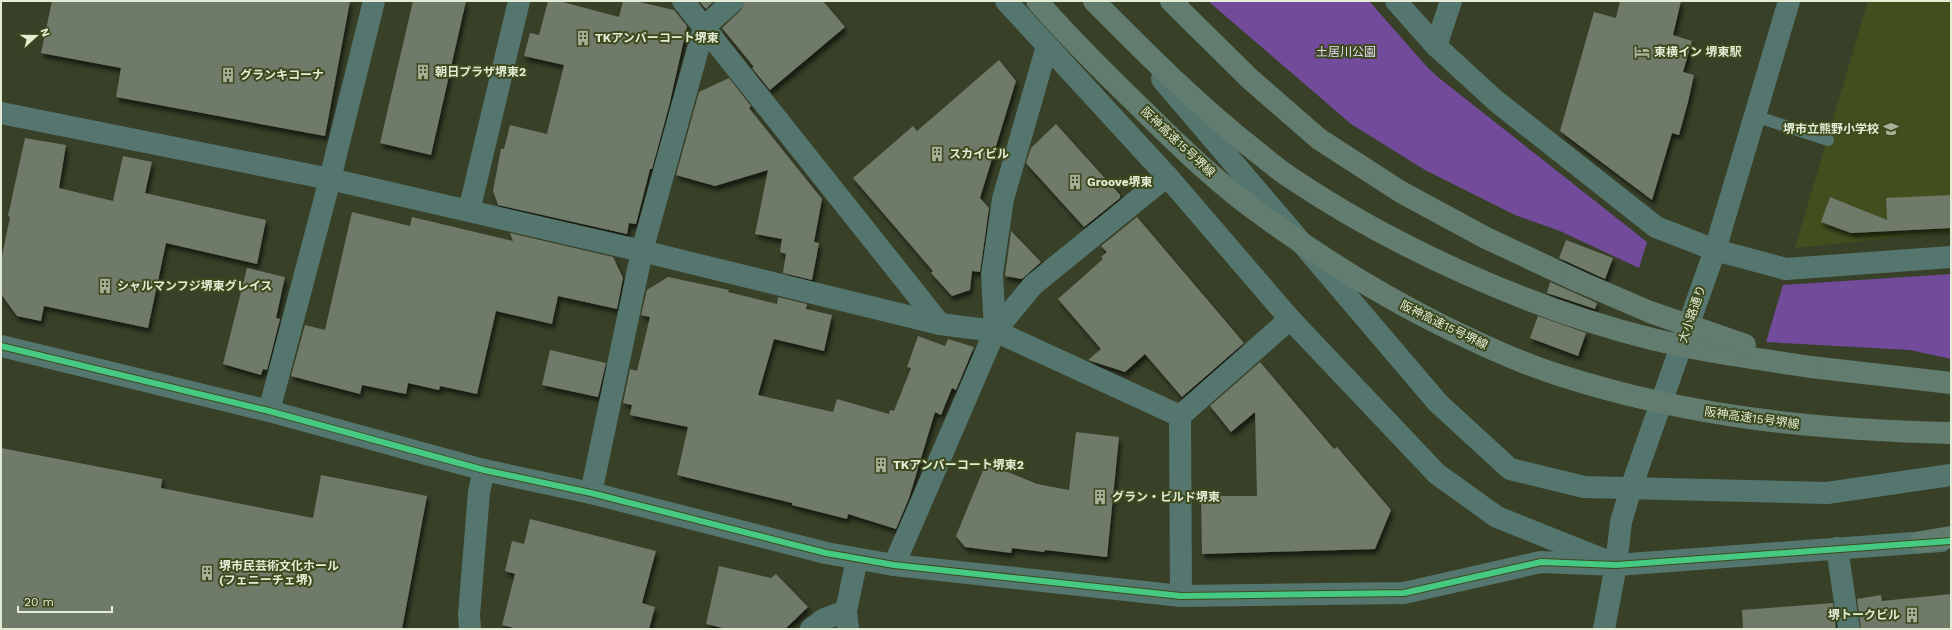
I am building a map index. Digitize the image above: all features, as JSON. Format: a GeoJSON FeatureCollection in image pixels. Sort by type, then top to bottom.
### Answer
{"type":"FeatureCollection","features":[{"type":"Feature","properties":{"kind":"highway","name":"阪神高速15号堺線"},"geometry":{"type":"LineString","coordinates":[[1037,1],[1114,82],[1189,154],[1260,214],[1330,261],[1404,306],[1480,344],[1560,376],[1642,399],[1726,416],[1810,426],[1894,432],[1951,433]]}},
{"type":"Feature","properties":{"kind":"highway"},"geometry":{"type":"LineString","coordinates":[[1096,1],[1142,50],[1216,120],[1290,178],[1376,229],[1471,276],[1566,312],[1652,339],[1811,368],[1951,383]]}},
{"type":"Feature","properties":{"kind":"highway"},"geometry":{"type":"LineString","coordinates":[[1171,1],[1249,78],[1319,139],[1400,192],[1486,238],[1650,312],[1811,368]]}},
{"type":"Feature","properties":{"kind":"highway"},"geometry":{"type":"LineString","coordinates":[[1921,542],[1951,537]]}},
{"type":"Feature","properties":{"kind":"street"},"geometry":{"type":"LineString","coordinates":[[269,411],[330,179],[374,1]]}},
{"type":"Feature","properties":{"kind":"street"},"geometry":{"type":"LineString","coordinates":[[469,211],[519,1]]}},
{"type":"Feature","properties":{"kind":"street"},"geometry":{"type":"LineString","coordinates":[[683,1],[940,324]]}},
{"type":"Feature","properties":{"kind":"street"},"geometry":{"type":"LineString","coordinates":[[591,492],[642,250],[704,27],[734,1]]}},
{"type":"Feature","properties":{"kind":"street"},"geometry":{"type":"LineString","coordinates":[[1006,1],[1167,176],[1290,319],[1437,474],[1498,517],[1616,565]]}},
{"type":"Feature","properties":{"kind":"street"},"geometry":{"type":"LineString","coordinates":[[1096,1],[1438,403],[1510,469],[1584,487],[1827,493],[1951,475]]}},
{"type":"Feature","properties":{"kind":"street"},"geometry":{"type":"LineString","coordinates":[[1396,1],[1436,46],[1496,101],[1656,227],[1715,250],[1786,269],[1951,257]]}},
{"type":"Feature","properties":{"kind":"street"},"geometry":{"type":"LineString","coordinates":[[1436,46],[1451,1]]}},
{"type":"Feature","properties":{"kind":"street","name":"大小路通り"},"geometry":{"type":"LineString","coordinates":[[1604,629],[1616,565],[1621,522],[1631,488],[1715,250],[1789,1]]}},
{"type":"Feature","properties":{"kind":"street"},"geometry":{"type":"LineString","coordinates":[[995,331],[992,274],[1003,199],[1047,46]]}},
{"type":"Feature","properties":{"kind":"street"},"geometry":{"type":"LineString","coordinates":[[1,113],[330,179],[642,250],[940,324],[995,331],[1180,416]]}},
{"type":"Feature","properties":{"kind":"street"},"geometry":{"type":"LineString","coordinates":[[894,565],[995,331],[1033,285],[1167,176]]}},
{"type":"Feature","properties":{"kind":"street"},"geometry":{"type":"LineString","coordinates":[[1181,596],[1180,416],[1290,319]]}},
{"type":"Feature","properties":{"kind":"street"},"geometry":{"type":"LineString","coordinates":[[1,346],[269,411],[484,470],[591,492],[826,553],[894,565],[1181,596],[1404,593],[1541,562],[1616,565],[1951,541]]}},
{"type":"Feature","properties":{"kind":"street"},"geometry":{"type":"LineString","coordinates":[[470,629],[469,615],[478,500],[484,470]]}},
{"type":"Feature","properties":{"kind":"street"},"geometry":{"type":"LineString","coordinates":[[1837,548],[1849,629]]}},
{"type":"Feature","properties":{"kind":"street"},"geometry":{"type":"LineString","coordinates":[[811,629],[824,619],[847,620],[857,559]]}},
{"type":"Feature","properties":{"kind":"lane"},"geometry":{"type":"LineString","coordinates":[[1755,116],[1828,140]]}},
{"type":"Feature","properties":{"kind":"shaded area","name":"堺市立熊野小学校"},"geometry":{"type":"Polygon","coordinates":[[[1868,1],[1951,1],[1951,232],[1795,248],[1868,1]]]}},
{"type":"Feature","properties":{"kind":"green space","name":"土居川公園"},"geometry":{"type":"Polygon","coordinates":[[[1208,1],[1369,1],[1428,68],[1439,78],[1647,242],[1639,268],[1560,231],[1515,215],[1425,170],[1351,124],[1208,1]]]}},
{"type":"Feature","properties":{"kind":"green space"},"geometry":{"type":"Polygon","coordinates":[[[1951,274],[1951,359],[1910,350],[1766,342],[1783,285],[1951,274]]]}},
{"type":"Feature","properties":{"kind":"building","name":"グランキコーナ"},"geometry":{"type":"Polygon","coordinates":[[[52,1],[350,1],[325,136],[116,97],[121,68],[41,53],[52,1]]]}},
{"type":"Feature","properties":{"kind":"building","name":"朝日プラザ堺東2"},"geometry":{"type":"Polygon","coordinates":[[[413,1],[466,1],[431,155],[380,143],[413,1]]]}},
{"type":"Feature","properties":{"kind":"building"},"geometry":{"type":"Polygon","coordinates":[[[548,1],[559,1],[619,17],[623,1],[635,1],[674,10],[687,26],[669,106],[652,169],[650,169],[636,224],[629,223],[627,234],[498,205],[493,191],[501,149],[504,149],[510,125],[547,134],[564,65],[524,56],[530,33],[539,35],[548,1]]]}},
{"type":"Feature","properties":{"kind":"building"},"geometry":{"type":"Polygon","coordinates":[[[699,1],[714,1],[706,9],[699,1]]]}},
{"type":"Feature","properties":{"kind":"building"},"geometry":{"type":"Polygon","coordinates":[[[745,1],[823,1],[845,27],[770,90],[752,68],[754,67],[722,28],[741,10],[745,1]]]}},
{"type":"Feature","properties":{"kind":"building"},"geometry":{"type":"Polygon","coordinates":[[[1620,1],[1681,1],[1673,35],[1692,41],[1683,72],[1694,75],[1688,102],[1679,135],[1672,133],[1652,200],[1560,131],[1594,12],[1616,18],[1620,1]]]}},
{"type":"Feature","properties":{"kind":"building","name":"スカイビル"},"geometry":{"type":"Polygon","coordinates":[[[999,60],[1016,81],[980,198],[989,208],[980,272],[972,271],[970,290],[952,296],[931,273],[933,271],[853,178],[913,126],[917,131],[999,60]]]}},
{"type":"Feature","properties":{"kind":"building"},"geometry":{"type":"Polygon","coordinates":[[[729,78],[751,106],[749,108],[822,199],[814,242],[819,243],[812,280],[783,273],[786,254],[780,252],[782,239],[755,234],[768,170],[715,186],[676,175],[699,92],[729,78]]]}},
{"type":"Feature","properties":{"kind":"building","name":"Groove堺東"},"geometry":{"type":"Polygon","coordinates":[[[1056,124],[1120,195],[1120,198],[1084,227],[1026,163],[1031,148],[1056,124]]]}},
{"type":"Feature","properties":{"kind":"building"},"geometry":{"type":"Polygon","coordinates":[[[25,138],[66,145],[59,188],[113,201],[123,156],[152,162],[145,193],[266,220],[257,264],[166,243],[148,328],[44,306],[41,321],[17,316],[1,294],[1,261],[10,217],[8,216],[25,138]]]}},
{"type":"Feature","properties":{"kind":"building"},"geometry":{"type":"Polygon","coordinates":[[[1951,195],[1951,228],[1851,233],[1821,222],[1830,197],[1887,220],[1886,198],[1951,195]]]}},
{"type":"Feature","properties":{"kind":"building"},"geometry":{"type":"Polygon","coordinates":[[[352,212],[410,226],[412,217],[513,241],[510,233],[613,257],[623,278],[617,309],[558,296],[552,324],[496,311],[477,394],[440,386],[439,390],[408,383],[406,394],[362,385],[360,394],[291,376],[305,325],[325,330],[352,212]]]}},
{"type":"Feature","properties":{"kind":"building"},"geometry":{"type":"Polygon","coordinates":[[[1137,217],[1244,343],[1182,397],[1145,354],[1125,372],[1088,360],[1101,349],[1058,299],[1103,259],[1101,257],[1107,252],[1101,246],[1137,217]]]}},
{"type":"Feature","properties":{"kind":"building"},"geometry":{"type":"Polygon","coordinates":[[[1011,231],[1041,262],[1022,279],[1005,276],[1011,231]]]}},
{"type":"Feature","properties":{"kind":"building"},"geometry":{"type":"Polygon","coordinates":[[[1566,240],[1613,258],[1605,279],[1559,258],[1566,240]]]}},
{"type":"Feature","properties":{"kind":"building"},"geometry":{"type":"Polygon","coordinates":[[[247,268],[285,277],[276,318],[280,319],[267,370],[263,369],[261,375],[223,364],[247,268]]]}},
{"type":"Feature","properties":{"kind":"building"},"geometry":{"type":"Polygon","coordinates":[[[668,277],[729,290],[728,292],[777,304],[778,297],[807,304],[806,309],[832,315],[824,351],[774,339],[758,395],[833,412],[837,399],[889,414],[890,410],[894,411],[911,368],[907,367],[918,336],[945,346],[948,339],[974,347],[956,390],[952,388],[941,415],[935,412],[909,498],[896,529],[848,514],[847,519],[792,505],[792,503],[677,475],[688,427],[630,415],[632,405],[623,403],[630,369],[637,371],[650,317],[641,315],[647,290],[668,277]]]}},
{"type":"Feature","properties":{"kind":"building"},"geometry":{"type":"Polygon","coordinates":[[[1550,282],[1597,303],[1595,309],[1547,293],[1550,282]]]}},
{"type":"Feature","properties":{"kind":"building"},"geometry":{"type":"Polygon","coordinates":[[[1538,316],[1586,333],[1578,356],[1530,338],[1538,316]]]}},
{"type":"Feature","properties":{"kind":"building"},"geometry":{"type":"Polygon","coordinates":[[[550,350],[606,363],[598,397],[542,385],[550,350]]]}},
{"type":"Feature","properties":{"kind":"building"},"geometry":{"type":"Polygon","coordinates":[[[1260,362],[1334,449],[1337,447],[1391,510],[1375,549],[1202,554],[1201,496],[1257,496],[1255,412],[1231,432],[1210,406],[1260,362]]]}},
{"type":"Feature","properties":{"kind":"building"},"geometry":{"type":"Polygon","coordinates":[[[1076,432],[1119,437],[1107,557],[1012,548],[1011,553],[965,547],[956,536],[986,463],[1037,484],[1069,490],[1076,432]]]}},
{"type":"Feature","properties":{"kind":"building","name":"堺市民芸術文化ホール (フェニーチェ堺)"},"geometry":{"type":"Polygon","coordinates":[[[1,448],[162,479],[161,488],[313,518],[321,475],[427,496],[402,629],[1,629],[1,448]]]}},
{"type":"Feature","properties":{"kind":"building"},"geometry":{"type":"Polygon","coordinates":[[[530,519],[656,551],[642,603],[655,607],[649,629],[518,629],[502,625],[515,574],[505,571],[512,541],[524,544],[530,519]]]}},
{"type":"Feature","properties":{"kind":"building"},"geometry":{"type":"Polygon","coordinates":[[[719,566],[771,578],[776,574],[808,607],[785,629],[727,629],[706,624],[719,566]]]}},
{"type":"Feature","properties":{"kind":"building"},"geometry":{"type":"Polygon","coordinates":[[[1951,594],[1951,629],[1861,629],[1857,599],[1881,595],[1882,601],[1951,594]]]}},
{"type":"Feature","properties":{"kind":"building"},"geometry":{"type":"Polygon","coordinates":[[[1833,603],[1836,629],[1743,629],[1742,610],[1833,603]]]}},
{"type":"Feature","properties":{"kind":"cycle path"},"geometry":{"type":"LineString","coordinates":[[1,346],[269,411],[484,470],[591,493],[826,553],[894,565],[1181,596],[1404,593],[1541,562],[1616,565],[1951,541]]}},
{"type":"Feature","properties":{"kind":"place","name":"TKアンバーコート堺東"},"geometry":{"type":"Point","coordinates":[583,38]}},
{"type":"Feature","properties":{"kind":"place","name":"東横イン 堺東駅"},"geometry":{"type":"Point","coordinates":[1642,52]}},
{"type":"Feature","properties":{"kind":"place","name":"朝日プラザ堺東2"},"geometry":{"type":"Point","coordinates":[423,72]}},
{"type":"Feature","properties":{"kind":"place","name":"グランキコーナ"},"geometry":{"type":"Point","coordinates":[228,75]}},
{"type":"Feature","properties":{"kind":"place","name":"堺市立熊野小学校"},"geometry":{"type":"Point","coordinates":[1891,129]}},
{"type":"Feature","properties":{"kind":"place","name":"スカイビル"},"geometry":{"type":"Point","coordinates":[937,154]}},
{"type":"Feature","properties":{"kind":"place","name":"Groove堺東"},"geometry":{"type":"Point","coordinates":[1075,182]}},
{"type":"Feature","properties":{"kind":"place","name":"シャルマンフジ堺東グレイス"},"geometry":{"type":"Point","coordinates":[105,286]}},
{"type":"Feature","properties":{"kind":"place","name":"TKアンバーコート堺東2"},"geometry":{"type":"Point","coordinates":[881,465]}},
{"type":"Feature","properties":{"kind":"place","name":"グラン・ビルド堺東"},"geometry":{"type":"Point","coordinates":[1100,497]}},
{"type":"Feature","properties":{"kind":"place","name":"堺市民芸術文化ホール (フェニーチェ堺)"},"geometry":{"type":"Point","coordinates":[207,573]}},
{"type":"Feature","properties":{"kind":"place","name":"堺トークビル"},"geometry":{"type":"Point","coordinates":[1912,615]}}]}
